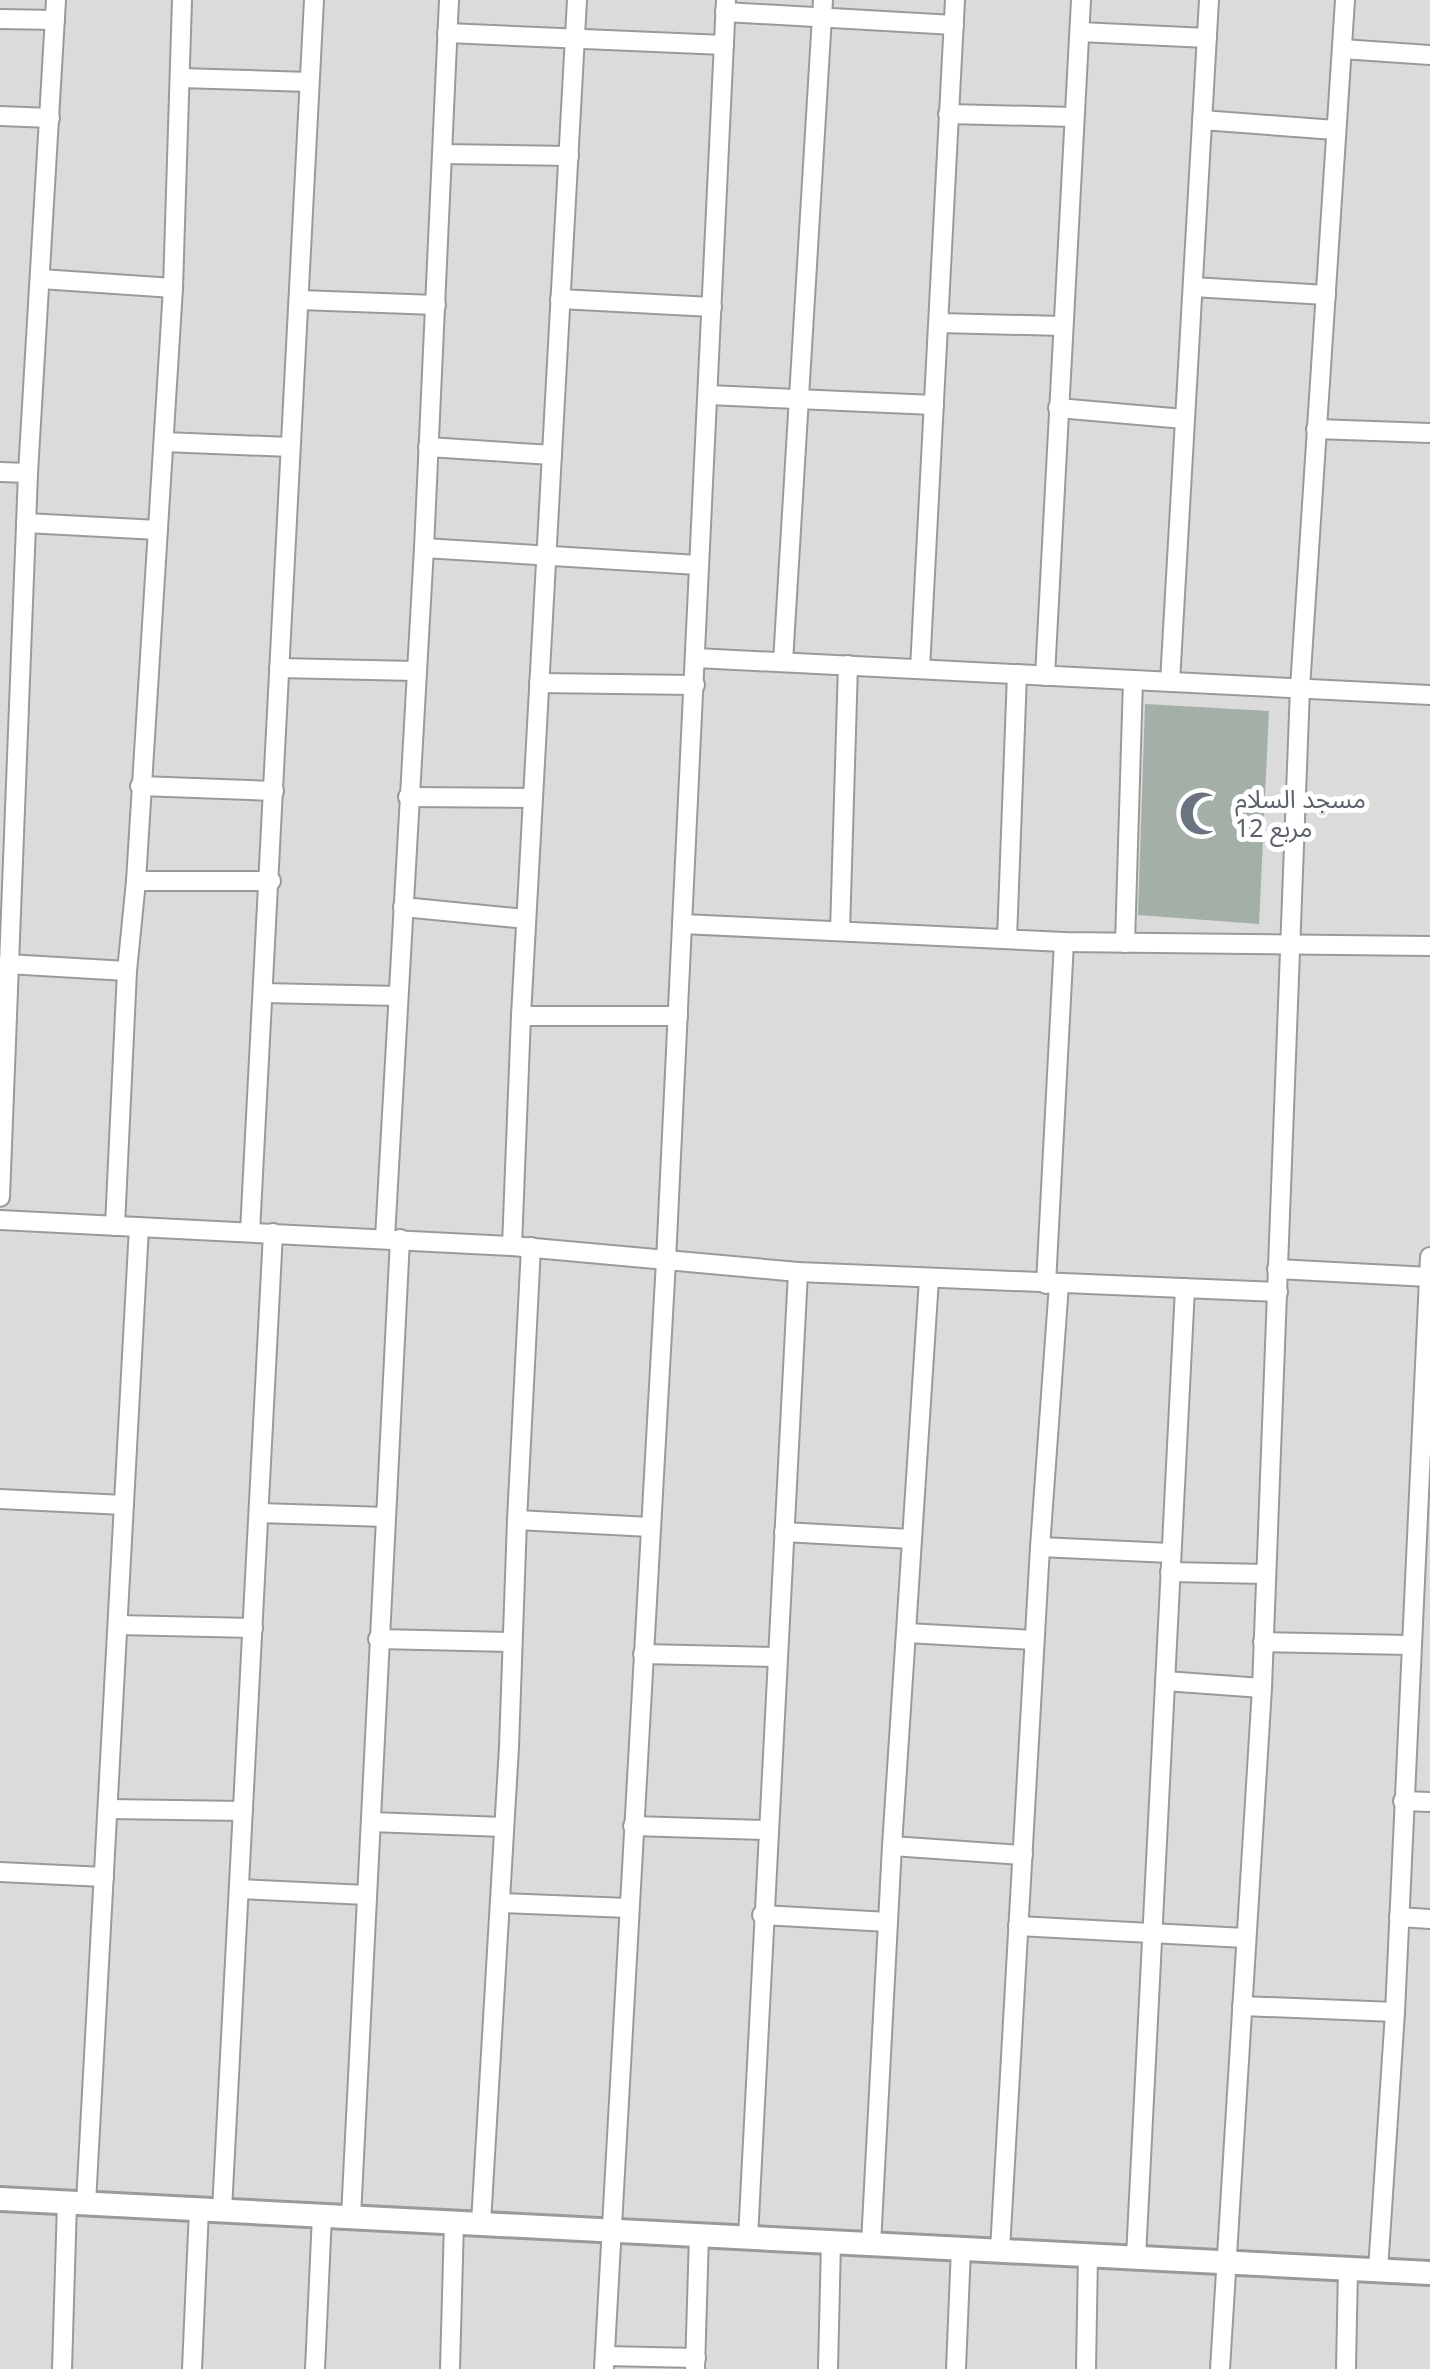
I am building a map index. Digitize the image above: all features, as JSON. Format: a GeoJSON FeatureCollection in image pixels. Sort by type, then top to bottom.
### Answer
{"type":"FeatureCollection","features":[{"type":"Feature","properties":{"kind":"street"},"geometry":{"type":"LineString","coordinates":[[0,1197],[9,761],[56,0]]}},
{"type":"Feature","properties":{"kind":"street"},"geometry":{"type":"LineString","coordinates":[[116,1226],[127,970],[173,288],[182,0]]}},
{"type":"Feature","properties":{"kind":"street"},"geometry":{"type":"LineString","coordinates":[[250,1232],[314,0]]}},
{"type":"Feature","properties":{"kind":"street"},"geometry":{"type":"LineString","coordinates":[[351,2217],[386,1517],[398,996],[424,548],[449,0]]}},
{"type":"Feature","properties":{"kind":"street"},"geometry":{"type":"LineString","coordinates":[[481,2223],[501,1904],[502,1827],[510,1748],[522,1246],[521,1016],[577,0]]}},
{"type":"Feature","properties":{"kind":"street"},"geometry":{"type":"LineString","coordinates":[[920,669],[955,0]]}},
{"type":"Feature","properties":{"kind":"street"},"geometry":{"type":"LineString","coordinates":[[1045,676],[1081,0]]}},
{"type":"Feature","properties":{"kind":"street"},"geometry":{"type":"LineString","coordinates":[[1170,682],[1209,0]]}},
{"type":"Feature","properties":{"kind":"street"},"geometry":{"type":"LineString","coordinates":[[1220,2369],[1262,1688],[1300,688],[1345,0]]}},
{"type":"Feature","properties":{"kind":"street"},"geometry":{"type":"LineString","coordinates":[[699,2235],[696,2363],[605,2362],[666,1261],[725,6],[822,9],[954,25]]}},
{"type":"Feature","properties":{"kind":"street"},"geometry":{"type":"LineString","coordinates":[[783,662],[822,9]]}},
{"type":"Feature","properties":{"kind":"street"},"geometry":{"type":"LineString","coordinates":[[0,19],[55,20]]}},
{"type":"Feature","properties":{"kind":"street"},"geometry":{"type":"LineString","coordinates":[[1080,32],[1207,38]]}},
{"type":"Feature","properties":{"kind":"street"},"geometry":{"type":"LineString","coordinates":[[447,33],[724,45]]}},
{"type":"Feature","properties":{"kind":"street"},"geometry":{"type":"LineString","coordinates":[[1342,49],[1430,55]]}},
{"type":"Feature","properties":{"kind":"street"},"geometry":{"type":"LineString","coordinates":[[180,78],[309,82]]}},
{"type":"Feature","properties":{"kind":"street"},"geometry":{"type":"LineString","coordinates":[[948,114],[1074,118]]}},
{"type":"Feature","properties":{"kind":"street"},"geometry":{"type":"LineString","coordinates":[[0,116],[50,118]]}},
{"type":"Feature","properties":{"kind":"street"},"geometry":{"type":"LineString","coordinates":[[1202,120],[1335,130]]}},
{"type":"Feature","properties":{"kind":"street"},"geometry":{"type":"LineString","coordinates":[[442,154],[569,156]]}},
{"type":"Feature","properties":{"kind":"street"},"geometry":{"type":"LineString","coordinates":[[40,280],[173,288]]}},
{"type":"Feature","properties":{"kind":"street"},"geometry":{"type":"LineString","coordinates":[[1193,288],[1326,295]]}},
{"type":"Feature","properties":{"kind":"street"},"geometry":{"type":"LineString","coordinates":[[560,299],[712,308]]}},
{"type":"Feature","properties":{"kind":"street"},"geometry":{"type":"LineString","coordinates":[[300,300],[436,304]]}},
{"type":"Feature","properties":{"kind":"street"},"geometry":{"type":"LineString","coordinates":[[940,323],[1063,326]]}},
{"type":"Feature","properties":{"kind":"street"},"geometry":{"type":"LineString","coordinates":[[708,394],[934,405]]}},
{"type":"Feature","properties":{"kind":"street"},"geometry":{"type":"LineString","coordinates":[[1058,408],[1184,419]]}},
{"type":"Feature","properties":{"kind":"street"},"geometry":{"type":"LineString","coordinates":[[1316,430],[1430,433]]}},
{"type":"Feature","properties":{"kind":"street"},"geometry":{"type":"LineString","coordinates":[[164,442],[290,446]]}},
{"type":"Feature","properties":{"kind":"street"},"geometry":{"type":"LineString","coordinates":[[428,447],[552,455]]}},
{"type":"Feature","properties":{"kind":"street"},"geometry":{"type":"LineString","coordinates":[[0,472],[28,473]]}},
{"type":"Feature","properties":{"kind":"street"},"geometry":{"type":"LineString","coordinates":[[26,523],[158,530]]}},
{"type":"Feature","properties":{"kind":"street"},"geometry":{"type":"LineString","coordinates":[[424,548],[698,565]]}},
{"type":"Feature","properties":{"kind":"street"},"geometry":{"type":"LineString","coordinates":[[696,658],[1430,695]]}},
{"type":"Feature","properties":{"kind":"street"},"geometry":{"type":"LineString","coordinates":[[840,931],[848,666]]}},
{"type":"Feature","properties":{"kind":"street"},"geometry":{"type":"LineString","coordinates":[[279,668],[415,671]]}},
{"type":"Feature","properties":{"kind":"street"},"geometry":{"type":"LineString","coordinates":[[1007,939],[1016,674]]}},
{"type":"Feature","properties":{"kind":"street"},"geometry":{"type":"LineString","coordinates":[[1125,944],[1133,680]]}},
{"type":"Feature","properties":{"kind":"street"},"geometry":{"type":"LineString","coordinates":[[539,684],[694,685]]}},
{"type":"Feature","properties":{"kind":"street"},"geometry":{"type":"LineString","coordinates":[[140,786],[274,791]]}},
{"type":"Feature","properties":{"kind":"street"},"geometry":{"type":"LineString","coordinates":[[408,796],[533,798]]}},
{"type":"Feature","properties":{"kind":"street"},"geometry":{"type":"LineString","coordinates":[[136,881],[271,882]]}},
{"type":"Feature","properties":{"kind":"street"},"geometry":{"type":"LineString","coordinates":[[403,907],[526,918]]}},
{"type":"Feature","properties":{"kind":"street"},"geometry":{"type":"LineString","coordinates":[[682,924],[1125,944],[1430,946]]}},
{"type":"Feature","properties":{"kind":"street"},"geometry":{"type":"LineString","coordinates":[[1000,2250],[1053,1284],[1064,942]]}},
{"type":"Feature","properties":{"kind":"street"},"geometry":{"type":"LineString","coordinates":[[7,964],[127,970]]}},
{"type":"Feature","properties":{"kind":"street"},"geometry":{"type":"LineString","coordinates":[[262,993],[398,996]]}},
{"type":"Feature","properties":{"kind":"street"},"geometry":{"type":"LineString","coordinates":[[521,1016],[678,1016]]}},
{"type":"Feature","properties":{"kind":"street"},"geometry":{"type":"LineString","coordinates":[[0,1220],[522,1246],[798,1272],[1278,1292]]}},
{"type":"Feature","properties":{"kind":"street"},"geometry":{"type":"LineString","coordinates":[[62,2369],[104,1877],[139,1227]]}},
{"type":"Feature","properties":{"kind":"street"},"geometry":{"type":"LineString","coordinates":[[192,2369],[239,1889],[273,1233]]}},
{"type":"Feature","properties":{"kind":"street"},"geometry":{"type":"LineString","coordinates":[[1378,2270],[1410,1645],[1424,1490],[1430,1257]]}},
{"type":"Feature","properties":{"kind":"street"},"geometry":{"type":"LineString","coordinates":[[1277,1270],[1429,1278]]}},
{"type":"Feature","properties":{"kind":"street"},"geometry":{"type":"LineString","coordinates":[[748,2238],[798,1272]]}},
{"type":"Feature","properties":{"kind":"street"},"geometry":{"type":"LineString","coordinates":[[871,2244],[929,1278]]}},
{"type":"Feature","properties":{"kind":"street"},"geometry":{"type":"LineString","coordinates":[[1136,2258],[1186,1288]]}},
{"type":"Feature","properties":{"kind":"street"},"geometry":{"type":"LineString","coordinates":[[0,1498],[124,1504]]}},
{"type":"Feature","properties":{"kind":"street"},"geometry":{"type":"LineString","coordinates":[[259,1513],[386,1517]]}},
{"type":"Feature","properties":{"kind":"street"},"geometry":{"type":"LineString","coordinates":[[517,1520],[650,1527]]}},
{"type":"Feature","properties":{"kind":"street"},"geometry":{"type":"LineString","coordinates":[[784,1532],[911,1539]]}},
{"type":"Feature","properties":{"kind":"street"},"geometry":{"type":"LineString","coordinates":[[1040,1546],[1266,1574]]}},
{"type":"Feature","properties":{"kind":"street"},"geometry":{"type":"LineString","coordinates":[[118,1625],[252,1628]]}},
{"type":"Feature","properties":{"kind":"street"},"geometry":{"type":"LineString","coordinates":[[908,1634],[1034,1640]]}},
{"type":"Feature","properties":{"kind":"street"},"geometry":{"type":"LineString","coordinates":[[378,1639],[512,1642]]}},
{"type":"Feature","properties":{"kind":"street"},"geometry":{"type":"LineString","coordinates":[[1263,1642],[1410,1645]]}},
{"type":"Feature","properties":{"kind":"street"},"geometry":{"type":"LineString","coordinates":[[643,1654],[777,1657]]}},
{"type":"Feature","properties":{"kind":"street"},"geometry":{"type":"LineString","coordinates":[[1164,1681],[1262,1688]]}},
{"type":"Feature","properties":{"kind":"street"},"geometry":{"type":"LineString","coordinates":[[1404,1800],[1430,1802]]}},
{"type":"Feature","properties":{"kind":"street"},"geometry":{"type":"LineString","coordinates":[[108,1809],[244,1812]]}},
{"type":"Feature","properties":{"kind":"street"},"geometry":{"type":"LineString","coordinates":[[371,1822],[502,1827]]}},
{"type":"Feature","properties":{"kind":"street"},"geometry":{"type":"LineString","coordinates":[[633,1826],[768,1830]]}},
{"type":"Feature","properties":{"kind":"street"},"geometry":{"type":"LineString","coordinates":[[892,1846],[1023,1855]]}},
{"type":"Feature","properties":{"kind":"street"},"geometry":{"type":"LineString","coordinates":[[0,1872],[104,1877]]}},
{"type":"Feature","properties":{"kind":"street"},"geometry":{"type":"LineString","coordinates":[[239,1889],[366,1895]]}},
{"type":"Feature","properties":{"kind":"street"},"geometry":{"type":"LineString","coordinates":[[501,1904],[628,1908]]}},
{"type":"Feature","properties":{"kind":"street"},"geometry":{"type":"LineString","coordinates":[[762,1915],[888,1922]]}},
{"type":"Feature","properties":{"kind":"street"},"geometry":{"type":"LineString","coordinates":[[1399,1916],[1430,1919]]}},
{"type":"Feature","properties":{"kind":"street"},"geometry":{"type":"LineString","coordinates":[[1018,1926],[1245,1938]]}},
{"type":"Feature","properties":{"kind":"street"},"geometry":{"type":"LineString","coordinates":[[1242,2006],[1394,2012]]}},
{"type":"Feature","properties":{"kind":"street"},"geometry":{"type":"LineString","coordinates":[[0,2199],[1430,2273]]}},
{"type":"Feature","properties":{"kind":"street"},"geometry":{"type":"LineString","coordinates":[[315,2369],[322,2215]]}},
{"type":"Feature","properties":{"kind":"street"},"geometry":{"type":"LineString","coordinates":[[450,2369],[454,2222]]}},
{"type":"Feature","properties":{"kind":"street"},"geometry":{"type":"LineString","coordinates":[[828,2369],[831,2242]]}},
{"type":"Feature","properties":{"kind":"street"},"geometry":{"type":"LineString","coordinates":[[956,2369],[960,2248]]}},
{"type":"Feature","properties":{"kind":"street"},"geometry":{"type":"LineString","coordinates":[[1086,2369],[1088,2255]]}},
{"type":"Feature","properties":{"kind":"street"},"geometry":{"type":"LineString","coordinates":[[1346,2369],[1348,2268]]}},
{"type":"Feature","properties":{"kind":"shaded area"},"geometry":{"type":"Polygon","coordinates":[[[0,0],[1430,0],[1430,2369],[0,2369],[0,0]]]}},
{"type":"Feature","properties":{"kind":"building","name":"مسجد السلام مربع 12"},"geometry":{"type":"Polygon","coordinates":[[[1145,704],[1269,711],[1259,924],[1138,915],[1145,704]]]}},
{"type":"Feature","properties":{"kind":"place","name":"مسجد السلام مربع 12"},"geometry":{"type":"Point","coordinates":[1202,813]}}]}
